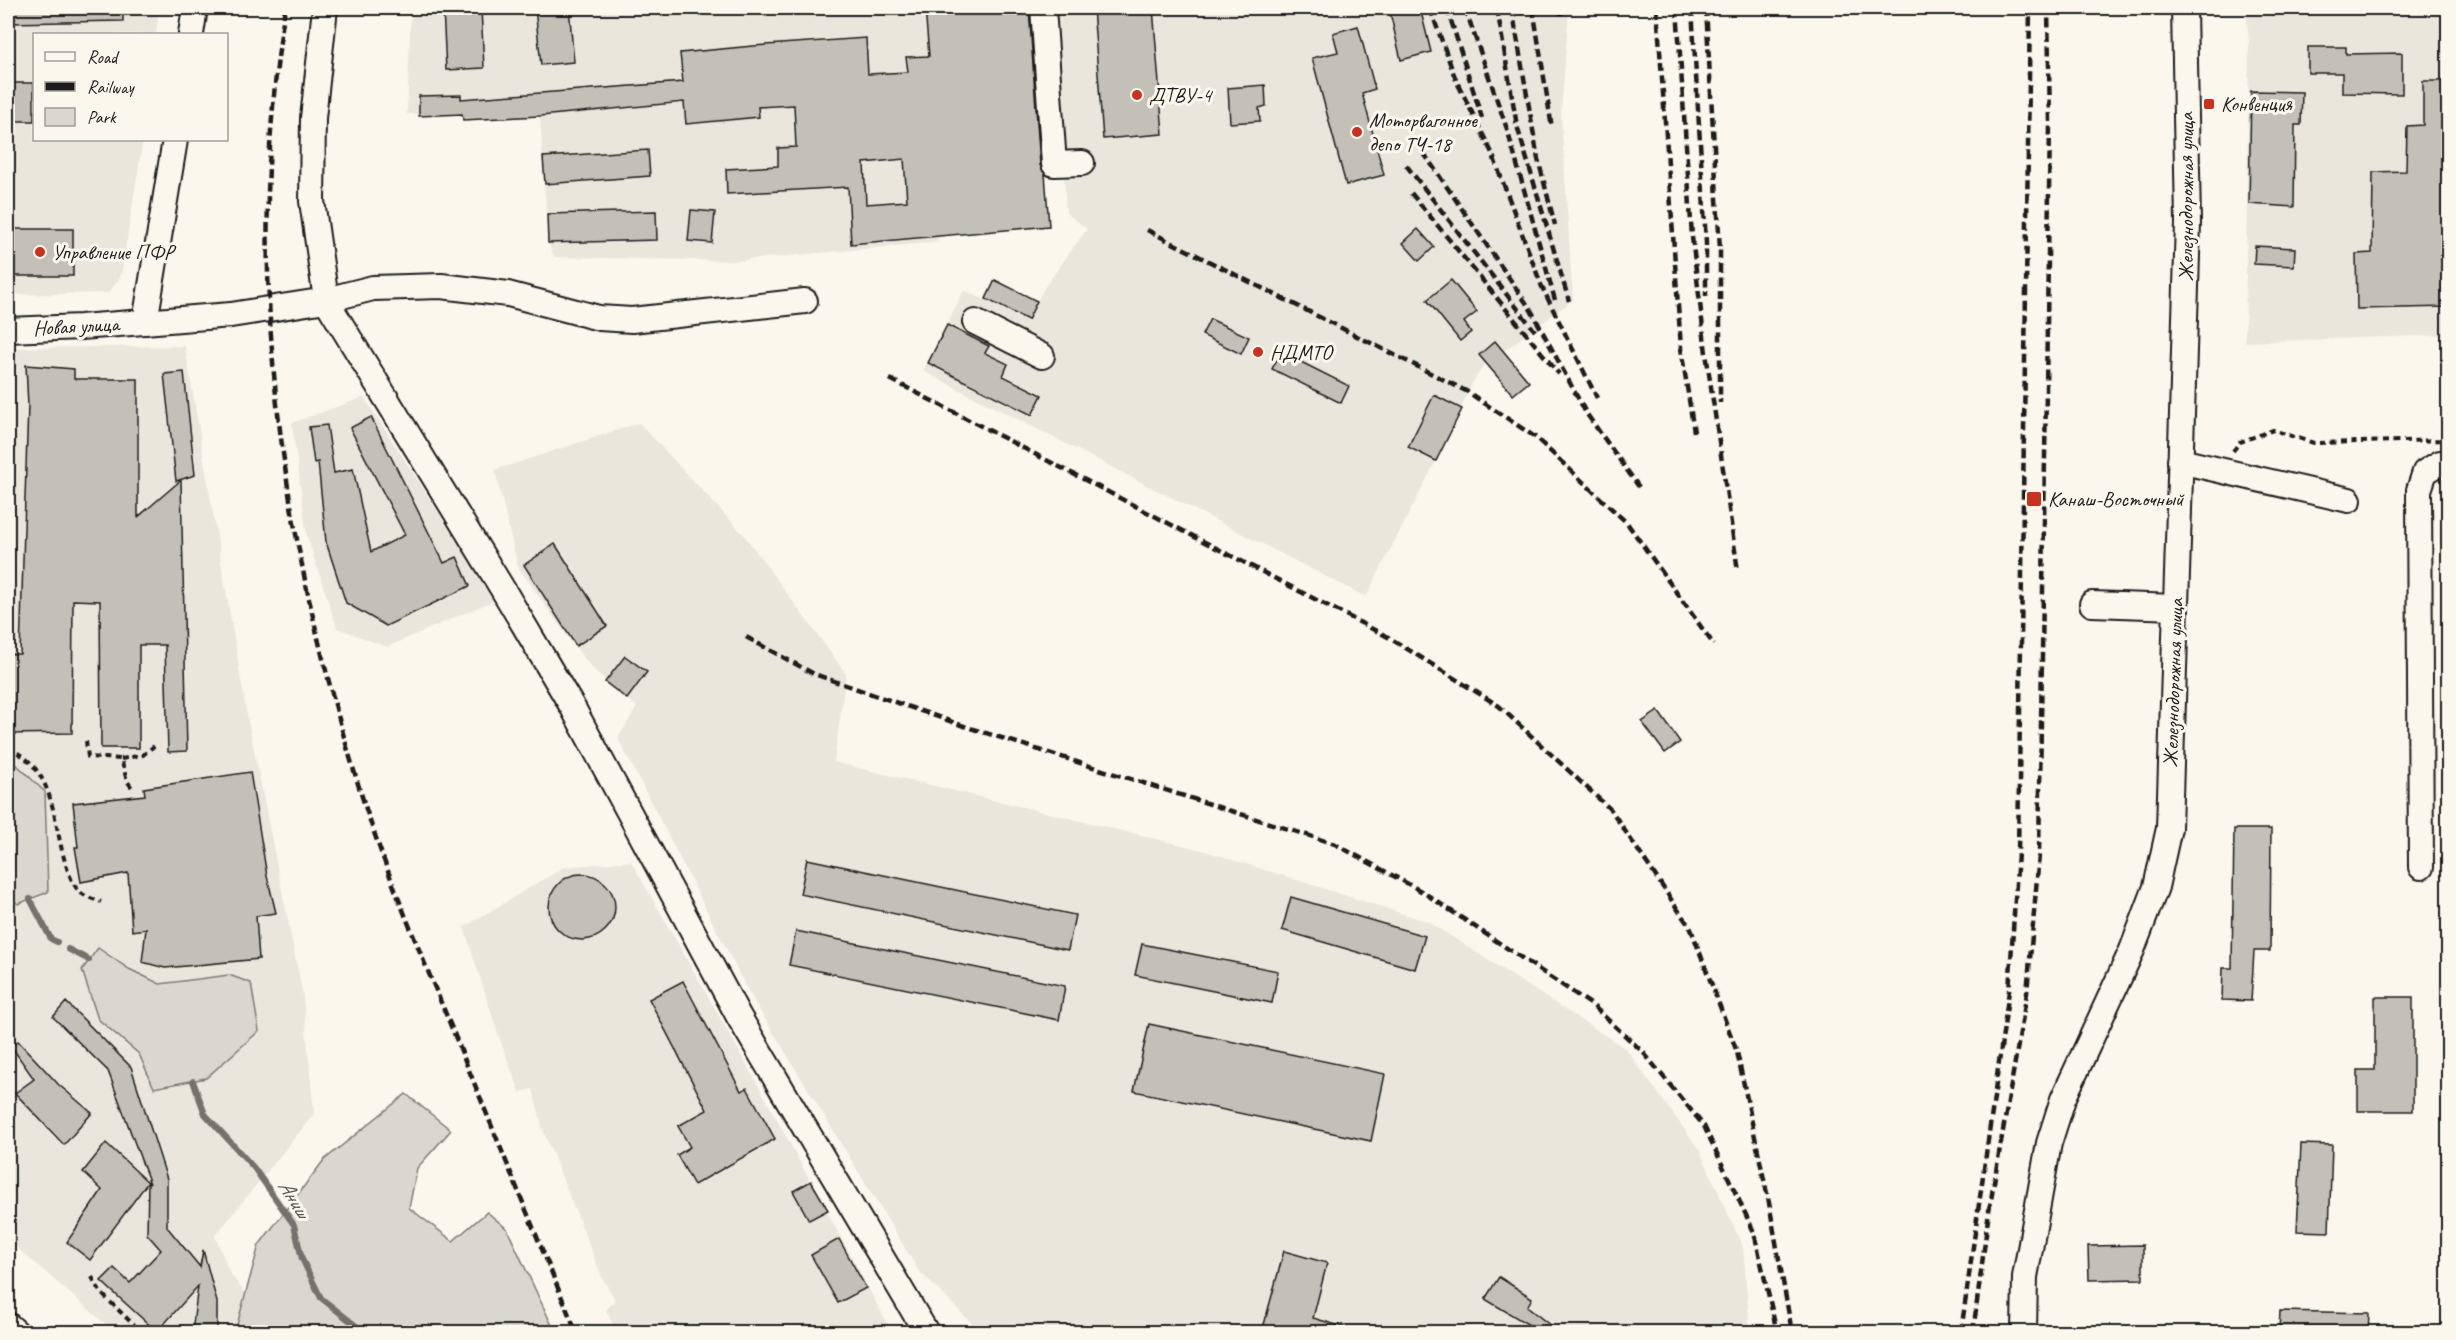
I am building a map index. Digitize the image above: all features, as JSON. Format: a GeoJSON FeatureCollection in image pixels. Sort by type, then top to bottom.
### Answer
{"type":"FeatureCollection","features":[{"type":"Feature","properties":{"kind":"street"},"geometry":{"type":"LineString","coordinates":[[191,33],[195,8]]}},
{"type":"Feature","properties":{"kind":"street"},"geometry":{"type":"LineString","coordinates":[[325,8],[313,118],[312,201],[326,300],[573,708],[739,1017],[926,1332]]}},
{"type":"Feature","properties":{"kind":"street"},"geometry":{"type":"LineString","coordinates":[[1043,8],[1054,164],[1082,164]]}},
{"type":"Feature","properties":{"kind":"street","name":"Железнодорожная улица"},"geometry":{"type":"LineString","coordinates":[[2024,1332],[2025,1277],[2049,1143],[2063,1099],[2136,939],[2156,887],[2169,828],[2188,223],[2184,8]]}},
{"type":"Feature","properties":{"kind":"street"},"geometry":{"type":"LineString","coordinates":[[145,322],[175,141]]}},
{"type":"Feature","properties":{"kind":"street","name":"Новая улица"},"geometry":{"type":"LineString","coordinates":[[8,330],[231,315],[326,300],[373,288],[441,286],[508,294],[599,318],[632,320],[805,301]]}},
{"type":"Feature","properties":{"kind":"street"},"geometry":{"type":"LineString","coordinates":[[975,322],[1042,356]]}},
{"type":"Feature","properties":{"kind":"street"},"geometry":{"type":"LineString","coordinates":[[2180,461],[2349,500]]}},
{"type":"Feature","properties":{"kind":"street"},"geometry":{"type":"LineString","coordinates":[[2421,867],[2419,490],[2425,472],[2440,464],[2448,464]]}},
{"type":"Feature","properties":{"kind":"street"},"geometry":{"type":"LineString","coordinates":[[2092,604],[2176,607]]}},
{"type":"Feature","properties":{"kind":"street"},"geometry":{"type":"LineString","coordinates":[[8,1325],[16,1332]]}},
{"type":"Feature","properties":{"kind":"path"},"geometry":{"type":"LineString","coordinates":[[2218,470],[2240,442],[2273,430],[2314,443],[2448,440]]}},
{"type":"Feature","properties":{"kind":"path"},"geometry":{"type":"LineString","coordinates":[[86,741],[88,757],[121,759],[143,755],[154,746]]}},
{"type":"Feature","properties":{"kind":"path"},"geometry":{"type":"LineString","coordinates":[[8,748],[21,754],[45,780],[52,800],[60,846],[70,878],[83,895],[101,902]]}},
{"type":"Feature","properties":{"kind":"path"},"geometry":{"type":"LineString","coordinates":[[121,759],[127,781],[134,790]]}},
{"type":"Feature","properties":{"kind":"path"},"geometry":{"type":"LineString","coordinates":[[92,1277],[100,1292],[141,1332]]}},
{"type":"Feature","properties":{"kind":"shaded area"},"geometry":{"type":"Polygon","coordinates":[[[8,8],[159,8],[156,33],[33,33],[33,141],[143,141],[121,276],[109,293],[8,295],[8,8]]]}},
{"type":"Feature","properties":{"kind":"shaded area"},"geometry":{"type":"Polygon","coordinates":[[[411,8],[1030,8],[1049,226],[938,236],[938,242],[733,261],[554,257],[548,243],[540,115],[463,120],[462,114],[407,114],[411,8]]]}},
{"type":"Feature","properties":{"kind":"shaded area"},"geometry":{"type":"Polygon","coordinates":[[[1056,8],[1569,8],[1561,115],[1573,300],[1504,351],[1516,366],[1500,380],[1485,363],[1473,382],[1436,461],[1366,597],[923,371],[964,290],[1028,320],[1044,288],[1087,229],[1066,213],[1056,8]]]}},
{"type":"Feature","properties":{"kind":"shaded area"},"geometry":{"type":"Polygon","coordinates":[[[2246,8],[2448,8],[2448,335],[2245,342],[2249,43],[2246,8]]]}},
{"type":"Feature","properties":{"kind":"shaded area"},"geometry":{"type":"Polygon","coordinates":[[[185,346],[246,710],[303,996],[314,1114],[215,1236],[230,1273],[273,1332],[115,1332],[8,1240],[10,1060],[8,1060],[8,348],[185,346]]]}},
{"type":"Feature","properties":{"kind":"shaded area"},"geometry":{"type":"Polygon","coordinates":[[[364,397],[495,600],[387,647],[337,628],[307,537],[292,423],[364,397]]]}},
{"type":"Feature","properties":{"kind":"shaded area"},"geometry":{"type":"Polygon","coordinates":[[[639,423],[744,535],[846,674],[834,762],[1202,850],[1429,922],[1626,1049],[1700,1151],[1743,1247],[1750,1332],[981,1332],[919,1271],[748,991],[618,738],[637,707],[594,670],[518,567],[495,470],[639,423]]]}},
{"type":"Feature","properties":{"kind":"shaded area"},"geometry":{"type":"Polygon","coordinates":[[[631,861],[756,1081],[892,1332],[616,1332],[606,1310],[615,1300],[602,1277],[543,1130],[533,1089],[520,1092],[500,1040],[464,927],[564,867],[631,861]]]}},
{"type":"Feature","properties":{"kind":"green space"},"geometry":{"type":"Polygon","coordinates":[[[8,765],[17,765],[45,792],[48,892],[18,904],[8,896],[8,765]]]}},
{"type":"Feature","properties":{"kind":"green space"},"geometry":{"type":"Polygon","coordinates":[[[98,948],[129,969],[160,984],[229,975],[251,983],[259,1031],[206,1078],[154,1088],[139,1054],[98,1019],[82,970],[98,948]]]}},
{"type":"Feature","properties":{"kind":"green space"},"geometry":{"type":"Polygon","coordinates":[[[406,1094],[451,1130],[417,1168],[409,1208],[453,1241],[487,1212],[507,1229],[555,1332],[235,1332],[259,1245],[324,1160],[406,1094]]]}},
{"type":"Feature","properties":{"kind":"building"},"geometry":{"type":"Polygon","coordinates":[[[8,8],[123,8],[123,21],[8,23],[8,8]]]}},
{"type":"Feature","properties":{"kind":"building"},"geometry":{"type":"Polygon","coordinates":[[[443,8],[481,8],[484,68],[446,70],[443,8]]]}},
{"type":"Feature","properties":{"kind":"building"},"geometry":{"type":"Polygon","coordinates":[[[535,8],[569,8],[574,62],[541,65],[535,8]]]}},
{"type":"Feature","properties":{"kind":"building"},"geometry":{"type":"Polygon","coordinates":[[[925,8],[1029,8],[1040,165],[1045,174],[1049,226],[851,244],[848,187],[727,194],[726,169],[778,166],[778,148],[796,147],[794,105],[758,107],[759,117],[686,124],[684,102],[540,116],[463,120],[462,114],[419,116],[419,96],[461,95],[461,99],[683,82],[680,53],[866,38],[868,74],[908,72],[906,57],[929,56],[925,8]],[[904,159],[864,163],[866,204],[907,201],[904,159]]]}},
{"type":"Feature","properties":{"kind":"building"},"geometry":{"type":"Polygon","coordinates":[[[1093,8],[1153,8],[1163,134],[1103,139],[1093,8]]]}},
{"type":"Feature","properties":{"kind":"building"},"geometry":{"type":"Polygon","coordinates":[[[1389,8],[1420,8],[1431,52],[1401,60],[1389,8]]]}},
{"type":"Feature","properties":{"kind":"building"},"geometry":{"type":"Polygon","coordinates":[[[1358,26],[1375,89],[1362,93],[1384,175],[1346,185],[1312,58],[1338,52],[1333,33],[1358,26]]]}},
{"type":"Feature","properties":{"kind":"building"},"geometry":{"type":"Polygon","coordinates":[[[2308,47],[2346,47],[2346,54],[2402,53],[2402,94],[2342,93],[2342,73],[2308,73],[2308,47]]]}},
{"type":"Feature","properties":{"kind":"building"},"geometry":{"type":"Polygon","coordinates":[[[2423,81],[2448,81],[2448,307],[2357,309],[2356,254],[2372,253],[2373,172],[2406,171],[2407,126],[2423,125],[2423,81]]]}},
{"type":"Feature","properties":{"kind":"building"},"geometry":{"type":"Polygon","coordinates":[[[8,83],[33,83],[33,121],[8,121],[8,83]]]}},
{"type":"Feature","properties":{"kind":"building"},"geometry":{"type":"Polygon","coordinates":[[[1265,85],[1266,106],[1259,108],[1260,121],[1230,123],[1228,88],[1265,85]]]}},
{"type":"Feature","properties":{"kind":"building"},"geometry":{"type":"Polygon","coordinates":[[[2251,91],[2302,92],[2301,125],[2295,125],[2294,207],[2249,204],[2251,91]]]}},
{"type":"Feature","properties":{"kind":"building"},"geometry":{"type":"Polygon","coordinates":[[[648,150],[650,176],[545,184],[543,157],[648,150]]]}},
{"type":"Feature","properties":{"kind":"building"},"geometry":{"type":"Polygon","coordinates":[[[691,210],[715,212],[712,243],[688,241],[691,210]]]}},
{"type":"Feature","properties":{"kind":"building"},"geometry":{"type":"Polygon","coordinates":[[[656,211],[657,240],[548,243],[547,214],[656,211]]]}},
{"type":"Feature","properties":{"kind":"building","name":"Управление ПФР"},"geometry":{"type":"Polygon","coordinates":[[[8,229],[73,229],[73,276],[8,276],[8,229]]]}},
{"type":"Feature","properties":{"kind":"building"},"geometry":{"type":"Polygon","coordinates":[[[1418,229],[1434,247],[1419,261],[1403,243],[1418,229]]]}},
{"type":"Feature","properties":{"kind":"building"},"geometry":{"type":"Polygon","coordinates":[[[2255,246],[2295,248],[2294,266],[2254,264],[2255,246]]]}},
{"type":"Feature","properties":{"kind":"building"},"geometry":{"type":"Polygon","coordinates":[[[995,280],[1037,301],[1028,320],[986,299],[995,280]]]}},
{"type":"Feature","properties":{"kind":"building"},"geometry":{"type":"Polygon","coordinates":[[[1451,280],[1477,312],[1464,322],[1471,332],[1460,341],[1427,300],[1451,280]]]}},
{"type":"Feature","properties":{"kind":"building"},"geometry":{"type":"Polygon","coordinates":[[[1210,319],[1249,337],[1241,354],[1202,335],[1210,319]]]}},
{"type":"Feature","properties":{"kind":"building"},"geometry":{"type":"Polygon","coordinates":[[[947,325],[989,346],[985,353],[1008,364],[1003,376],[1042,395],[1032,415],[928,363],[947,325]]]}},
{"type":"Feature","properties":{"kind":"building"},"geometry":{"type":"Polygon","coordinates":[[[1495,341],[1529,382],[1513,395],[1479,355],[1495,341]]]}},
{"type":"Feature","properties":{"kind":"building"},"geometry":{"type":"Polygon","coordinates":[[[1281,352],[1349,386],[1341,403],[1272,369],[1281,352]]]}},
{"type":"Feature","properties":{"kind":"building"},"geometry":{"type":"Polygon","coordinates":[[[26,365],[74,369],[74,379],[138,379],[138,517],[181,480],[187,751],[168,752],[165,645],[139,645],[139,748],[101,748],[100,601],[73,600],[72,733],[8,734],[8,654],[20,654],[28,405],[26,365]]]}},
{"type":"Feature","properties":{"kind":"building"},"geometry":{"type":"Polygon","coordinates":[[[184,372],[195,475],[176,481],[164,374],[184,372]]]}},
{"type":"Feature","properties":{"kind":"building"},"geometry":{"type":"Polygon","coordinates":[[[1434,395],[1462,409],[1436,461],[1408,447],[1434,395]]]}},
{"type":"Feature","properties":{"kind":"building"},"geometry":{"type":"Polygon","coordinates":[[[371,417],[444,563],[457,557],[470,586],[386,626],[346,603],[326,542],[318,462],[314,463],[309,427],[327,425],[334,473],[353,469],[371,552],[405,535],[350,428],[371,417]]]}},
{"type":"Feature","properties":{"kind":"building"},"geometry":{"type":"Polygon","coordinates":[[[555,544],[607,626],[576,646],[524,565],[555,544]]]}},
{"type":"Feature","properties":{"kind":"building"},"geometry":{"type":"Polygon","coordinates":[[[625,656],[647,672],[627,699],[605,682],[625,656]]]}},
{"type":"Feature","properties":{"kind":"building"},"geometry":{"type":"Polygon","coordinates":[[[1658,711],[1680,742],[1665,753],[1642,722],[1658,711]]]}},
{"type":"Feature","properties":{"kind":"building"},"geometry":{"type":"Polygon","coordinates":[[[250,772],[267,876],[276,913],[256,916],[259,959],[165,968],[142,962],[146,929],[132,931],[128,873],[81,882],[75,847],[78,847],[73,803],[145,795],[144,788],[250,772]]]}},
{"type":"Feature","properties":{"kind":"building"},"geometry":{"type":"Polygon","coordinates":[[[2234,829],[2271,829],[2270,951],[2254,951],[2251,1001],[2222,1000],[2223,968],[2232,968],[2234,829]]]}},
{"type":"Feature","properties":{"kind":"building"},"geometry":{"type":"Polygon","coordinates":[[[807,859],[1075,915],[1068,950],[800,894],[807,859]]]}},
{"type":"Feature","properties":{"kind":"building"},"geometry":{"type":"Polygon","coordinates":[[[582,874],[594,877],[605,884],[612,895],[615,907],[612,919],[605,930],[594,937],[582,940],[570,937],[559,930],[552,919],[549,907],[552,895],[559,884],[570,877],[582,874]]]}},
{"type":"Feature","properties":{"kind":"building"},"geometry":{"type":"Polygon","coordinates":[[[1291,897],[1425,936],[1415,969],[1282,930],[1291,897]]]}},
{"type":"Feature","properties":{"kind":"building"},"geometry":{"type":"Polygon","coordinates":[[[796,931],[1065,986],[1059,1020],[789,965],[796,931]]]}},
{"type":"Feature","properties":{"kind":"building"},"geometry":{"type":"Polygon","coordinates":[[[1142,944],[1278,971],[1272,1003],[1135,975],[1142,944]]]}},
{"type":"Feature","properties":{"kind":"building"},"geometry":{"type":"Polygon","coordinates":[[[683,981],[741,1091],[747,1088],[775,1139],[694,1185],[677,1155],[690,1147],[678,1126],[707,1110],[649,999],[683,981]]]}},
{"type":"Feature","properties":{"kind":"building"},"geometry":{"type":"Polygon","coordinates":[[[2375,997],[2413,997],[2413,1111],[2358,1111],[2358,1070],[2375,1070],[2375,997]]]}},
{"type":"Feature","properties":{"kind":"building"},"geometry":{"type":"Polygon","coordinates":[[[66,1002],[131,1067],[167,1179],[167,1227],[200,1267],[203,1250],[217,1302],[217,1332],[192,1332],[198,1286],[157,1332],[101,1281],[114,1268],[130,1283],[161,1250],[147,1234],[148,1182],[150,1184],[108,1071],[53,1017],[66,1002]]]}},
{"type":"Feature","properties":{"kind":"building"},"geometry":{"type":"Polygon","coordinates":[[[1149,1024],[1385,1074],[1371,1141],[1134,1091],[1149,1024]]]}},
{"type":"Feature","properties":{"kind":"building"},"geometry":{"type":"Polygon","coordinates":[[[18,1041],[59,1085],[92,1113],[64,1145],[15,1093],[34,1079],[11,1046],[18,1041]]]}},
{"type":"Feature","properties":{"kind":"building"},"geometry":{"type":"Polygon","coordinates":[[[106,1143],[148,1182],[90,1260],[67,1242],[102,1190],[83,1172],[106,1143]]]}},
{"type":"Feature","properties":{"kind":"building"},"geometry":{"type":"Polygon","coordinates":[[[2301,1144],[2332,1145],[2329,1232],[2297,1231],[2301,1144]]]}},
{"type":"Feature","properties":{"kind":"building"},"geometry":{"type":"Polygon","coordinates":[[[811,1181],[828,1210],[809,1220],[793,1191],[811,1181]]]}},
{"type":"Feature","properties":{"kind":"building"},"geometry":{"type":"Polygon","coordinates":[[[839,1239],[866,1288],[838,1303],[811,1255],[839,1239]]]}},
{"type":"Feature","properties":{"kind":"building"},"geometry":{"type":"Polygon","coordinates":[[[2143,1245],[2143,1279],[2089,1280],[2088,1246],[2143,1245]]]}},
{"type":"Feature","properties":{"kind":"building"},"geometry":{"type":"Polygon","coordinates":[[[1284,1251],[1327,1263],[1313,1318],[1347,1328],[1347,1332],[1262,1332],[1284,1251]]]}},
{"type":"Feature","properties":{"kind":"building"},"geometry":{"type":"Polygon","coordinates":[[[1499,1277],[1532,1298],[1527,1307],[1555,1329],[1552,1332],[1541,1332],[1485,1299],[1499,1277]]]}},
{"type":"Feature","properties":{"kind":"building"},"geometry":{"type":"Polygon","coordinates":[[[2280,1311],[2369,1313],[2368,1332],[2279,1332],[2280,1311]]]}},
{"type":"Feature","properties":{"kind":"waterway","name":"Аниш"},"geometry":{"type":"LineString","coordinates":[[30,899],[51,939],[57,942]]}},
{"type":"Feature","properties":{"kind":"waterway","name":"Аниш"},"geometry":{"type":"LineString","coordinates":[[68,949],[89,960]]}},
{"type":"Feature","properties":{"kind":"waterway","name":"Аниш"},"geometry":{"type":"LineString","coordinates":[[193,1081],[205,1114],[254,1168],[294,1225],[302,1259],[321,1298],[364,1332]]}},
{"type":"Feature","properties":{"kind":"railway"},"geometry":{"type":"LineString","coordinates":[[285,8],[273,109],[268,210],[270,311],[278,411],[292,511],[311,610],[336,708],[365,806],[385,863],[576,1332]]}},
{"type":"Feature","properties":{"kind":"railway"},"geometry":{"type":"LineString","coordinates":[[1430,8],[1456,80],[1492,153],[1542,287],[1597,398]]}},
{"type":"Feature","properties":{"kind":"railway"},"geometry":{"type":"LineString","coordinates":[[1447,8],[1482,118]]}},
{"type":"Feature","properties":{"kind":"railway"},"geometry":{"type":"LineString","coordinates":[[1465,8],[1507,129],[1555,300]]}},
{"type":"Feature","properties":{"kind":"railway"},"geometry":{"type":"LineString","coordinates":[[1497,8],[1517,126],[1569,301]]}},
{"type":"Feature","properties":{"kind":"railway"},"geometry":{"type":"LineString","coordinates":[[1512,8],[1538,159],[1555,225]]}},
{"type":"Feature","properties":{"kind":"railway"},"geometry":{"type":"LineString","coordinates":[[1533,8],[1552,128]]}},
{"type":"Feature","properties":{"kind":"railway"},"geometry":{"type":"LineString","coordinates":[[1561,8],[1561,15]]}},
{"type":"Feature","properties":{"kind":"railway"},"geometry":{"type":"LineString","coordinates":[[1657,8],[1681,348],[1694,432]]}},
{"type":"Feature","properties":{"kind":"railway"},"geometry":{"type":"LineString","coordinates":[[1677,8],[1692,237],[1706,353],[1738,571]]}},
{"type":"Feature","properties":{"kind":"railway"},"geometry":{"type":"LineString","coordinates":[[1692,8],[1706,243],[1706,296]]}},
{"type":"Feature","properties":{"kind":"railway"},"geometry":{"type":"LineString","coordinates":[[1706,8],[1720,250],[1720,403]]}},
{"type":"Feature","properties":{"kind":"railway"},"geometry":{"type":"LineString","coordinates":[[1961,1332],[2009,991],[2018,853],[2030,8]]}},
{"type":"Feature","properties":{"kind":"railway"},"geometry":{"type":"LineString","coordinates":[[1973,1332],[1989,1211],[2027,993],[2039,855],[2050,124],[2048,8]]}},
{"type":"Feature","properties":{"kind":"railway"},"geometry":{"type":"LineString","coordinates":[[1423,152],[1531,310],[1586,413],[1639,487]]}},
{"type":"Feature","properties":{"kind":"railway"},"geometry":{"type":"LineString","coordinates":[[1406,165],[1535,331]]}},
{"type":"Feature","properties":{"kind":"railway"},"geometry":{"type":"LineString","coordinates":[[1411,193],[1559,374]]}},
{"type":"Feature","properties":{"kind":"railway"},"geometry":{"type":"LineString","coordinates":[[1147,230],[1466,391],[1535,437],[1627,523],[1714,645]]}},
{"type":"Feature","properties":{"kind":"railway"},"geometry":{"type":"LineString","coordinates":[[890,379],[1388,637],[1499,706],[1611,810],[1691,929],[1737,1052],[1769,1203],[1792,1332]]}},
{"type":"Feature","properties":{"kind":"railway"},"geometry":{"type":"LineString","coordinates":[[746,637],[814,674],[964,726],[1335,844],[1423,892],[1592,1005],[1643,1052],[1704,1126],[1754,1232],[1777,1332]]}},
{"type":"Feature","properties":{"kind":"place","name":"ДТВУ-4"},"geometry":{"type":"Point","coordinates":[1137,95]}},
{"type":"Feature","properties":{"kind":"place","name":"Конвенция"},"geometry":{"type":"Point","coordinates":[2209,104]}},
{"type":"Feature","properties":{"kind":"place","name":"Моторвагонное депо ТЧ-18"},"geometry":{"type":"Point","coordinates":[1357,132]}},
{"type":"Feature","properties":{"kind":"place","name":"Управление ПФР"},"geometry":{"type":"Point","coordinates":[40,252]}},
{"type":"Feature","properties":{"kind":"place","name":"НДМТО"},"geometry":{"type":"Point","coordinates":[1258,352]}},
{"type":"Feature","properties":{"kind":"place","name":"Канаш-Восточный"},"geometry":{"type":"Point","coordinates":[2034,499]}}]}
